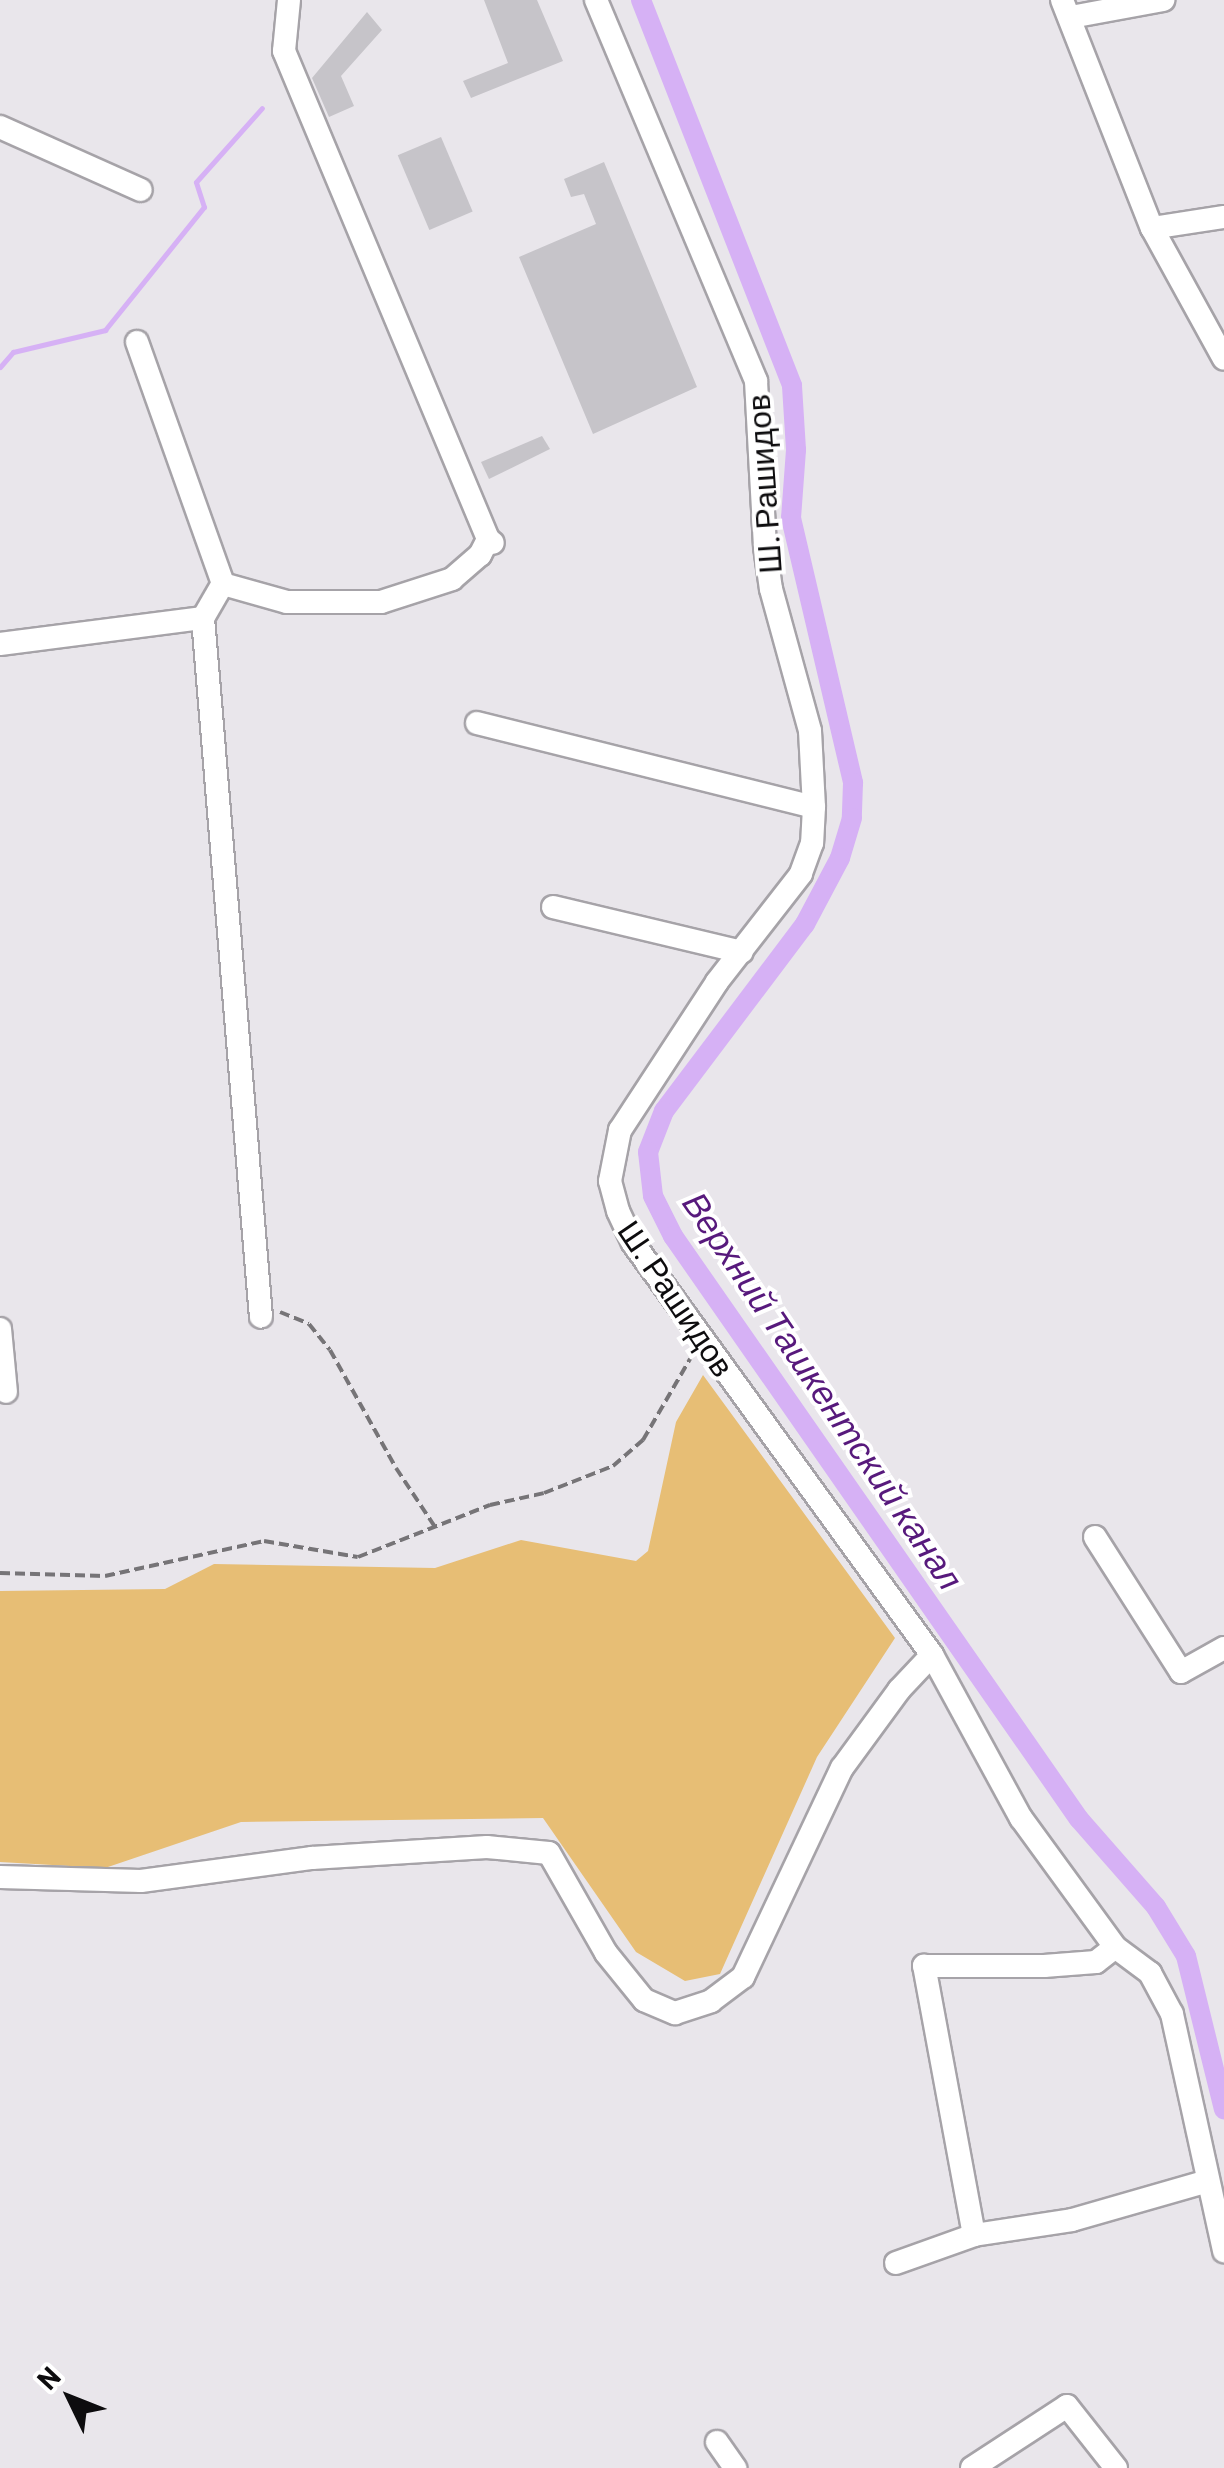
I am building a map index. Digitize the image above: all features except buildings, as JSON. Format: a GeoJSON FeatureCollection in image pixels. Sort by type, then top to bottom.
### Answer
{"type":"FeatureCollection","features":[{"type":"Feature","properties":{"kind":"street"},"geometry":{"type":"LineString","coordinates":[[223,584],[286,602],[382,602],[452,579],[490,541],[284,50],[290,0]]}},
{"type":"Feature","properties":{"kind":"street","name":"Ш. Рашидов"},"geometry":{"type":"LineString","coordinates":[[596,0],[756,381],[765,546],[771,589],[810,731],[814,807],[812,843],[800,874],[658,1066],[620,1130],[611,1157],[610,1181],[633,1243],[932,1655],[1021,1818],[1115,1947],[1150,1973],[1172,2014],[1224,2251]]}},
{"type":"Feature","properties":{"kind":"street"},"geometry":{"type":"LineString","coordinates":[[1163,0],[1066,9],[1152,228],[1224,359]]}},
{"type":"Feature","properties":{"kind":"street"},"geometry":{"type":"LineString","coordinates":[[0,127],[141,190]]}},
{"type":"Feature","properties":{"kind":"street"},"geometry":{"type":"LineString","coordinates":[[1152,228],[1224,218]]}},
{"type":"Feature","properties":{"kind":"street"},"geometry":{"type":"LineString","coordinates":[[137,342],[223,584],[204,618],[261,1317]]}},
{"type":"Feature","properties":{"kind":"street"},"geometry":{"type":"LineString","coordinates":[[0,644],[204,618]]}},
{"type":"Feature","properties":{"kind":"street"},"geometry":{"type":"LineString","coordinates":[[478,723],[814,807]]}},
{"type":"Feature","properties":{"kind":"street"},"geometry":{"type":"LineString","coordinates":[[553,908],[742,952]]}},
{"type":"Feature","properties":{"kind":"street"},"geometry":{"type":"LineString","coordinates":[[0,1329],[6,1392]]}},
{"type":"Feature","properties":{"kind":"street"},"geometry":{"type":"LineString","coordinates":[[1095,1537],[1181,1672],[1224,1648]]}},
{"type":"Feature","properties":{"kind":"street"},"geometry":{"type":"LineString","coordinates":[[0,1877],[140,1882],[312,1858],[487,1848],[548,1853],[616,1965],[644,2000],[675,2013],[711,2001],[743,1977],[842,1768],[898,1690],[932,1655]]}},
{"type":"Feature","properties":{"kind":"street"},"geometry":{"type":"LineString","coordinates":[[974,2234],[924,1966],[1096,1962],[1115,1947]]}},
{"type":"Feature","properties":{"kind":"street"},"geometry":{"type":"LineString","coordinates":[[896,2263],[974,2234],[1072,2220],[1208,2181]]}},
{"type":"Feature","properties":{"kind":"street"},"geometry":{"type":"LineString","coordinates":[[972,2468],[1068,2406],[1116,2468]]}},
{"type":"Feature","properties":{"kind":"street"},"geometry":{"type":"LineString","coordinates":[[717,2442],[735,2468]]}},
{"type":"Feature","properties":{"kind":"path"},"geometry":{"type":"LineString","coordinates":[[261,1317],[280,1312],[309,1324],[330,1350],[396,1468],[435,1527]]}},
{"type":"Feature","properties":{"kind":"path"},"geometry":{"type":"LineString","coordinates":[[0,1574],[105,1576],[264,1541],[358,1557],[613,1466],[643,1440],[702,1338]]}},
{"type":"Feature","properties":{"kind":"shaded area"},"geometry":{"type":"Polygon","coordinates":[[[703,1375],[895,1638],[817,1757],[720,1974],[685,1981],[636,1952],[543,1818],[241,1822],[105,1868],[0,1862],[0,1591],[165,1589],[214,1564],[435,1568],[521,1540],[636,1561],[648,1551],[676,1422],[703,1375]]]}},
{"type":"Feature","properties":{"kind":"waterway","name":"Верхний Ташкентский канал"},"geometry":{"type":"LineString","coordinates":[[641,0],[792,386],[796,450],[791,518],[853,783],[852,818],[840,858],[805,924],[664,1111],[648,1152],[653,1196],[673,1236],[1079,1819],[1156,1907],[1186,1956],[1224,2109]]}},
{"type":"Feature","properties":{"kind":"waterway"},"geometry":{"type":"LineString","coordinates":[[0,367],[13,352],[105,330],[204,207],[196,182],[262,108]]}}]}
